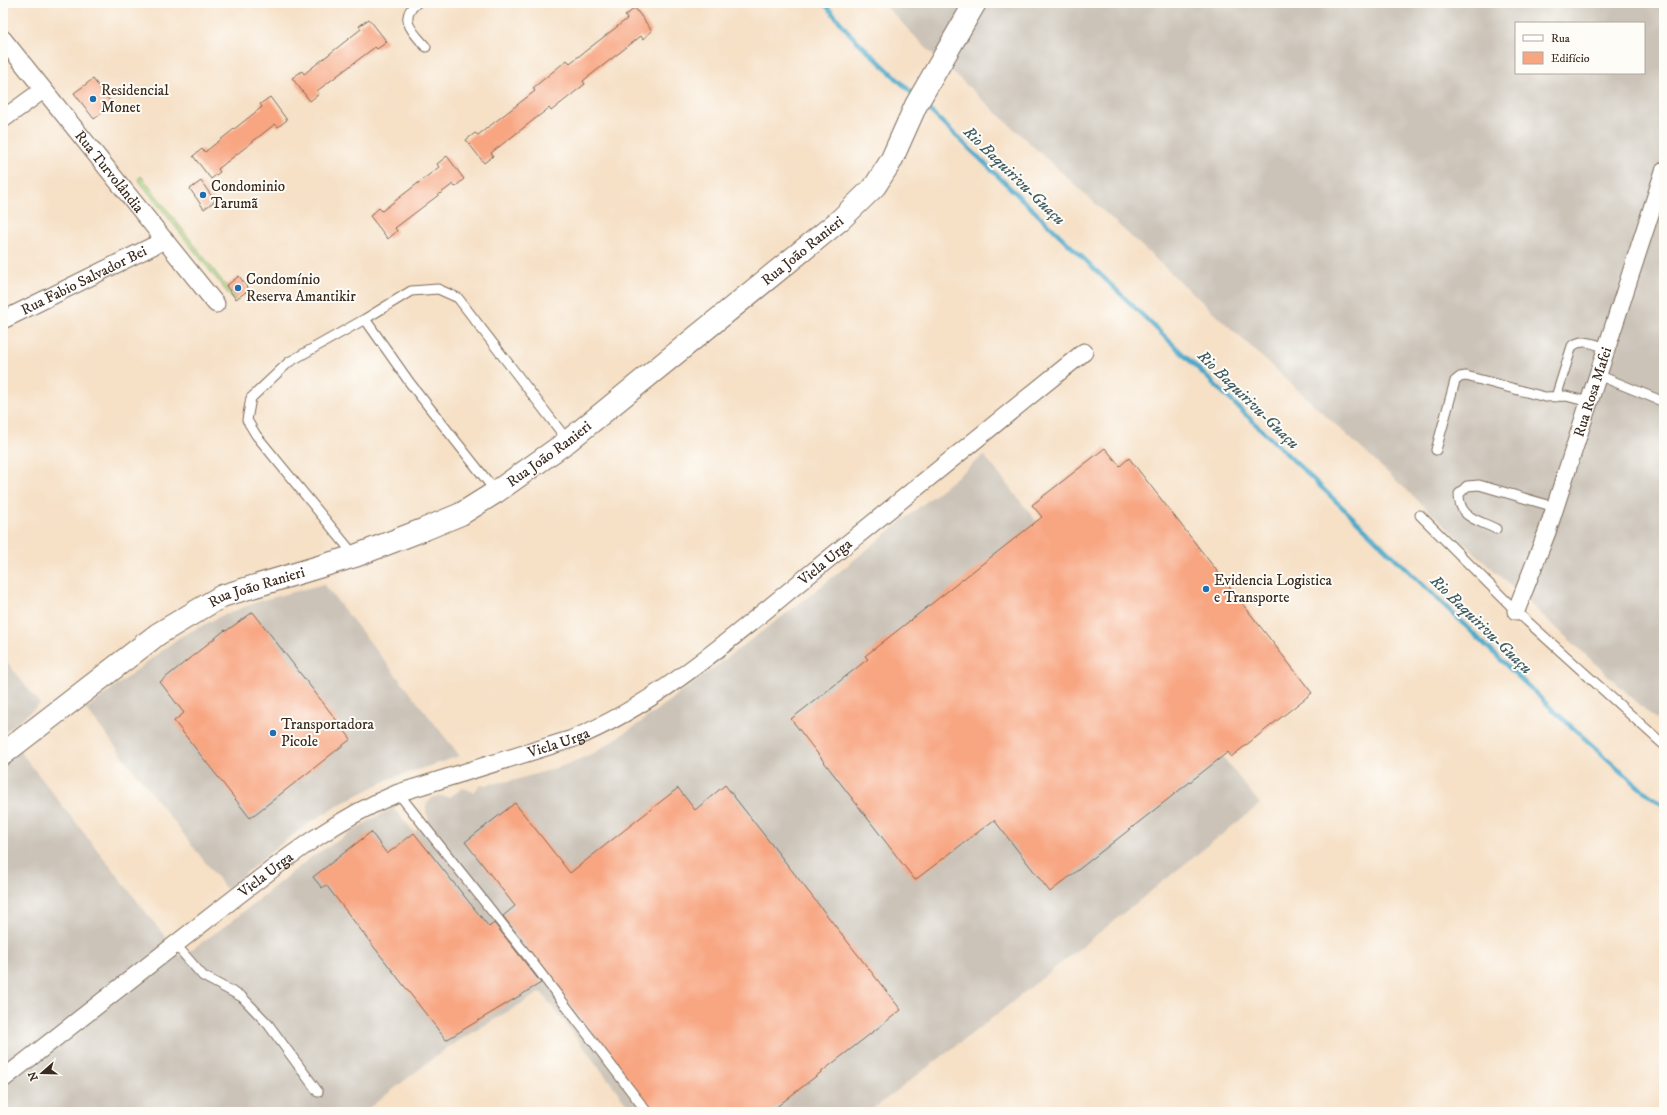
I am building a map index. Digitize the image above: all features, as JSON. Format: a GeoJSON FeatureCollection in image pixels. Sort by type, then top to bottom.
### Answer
{"type":"FeatureCollection","features":[{"type":"Feature","properties":{"kind":"street","name":"Rua João Ranieri"},"geometry":{"type":"LineString","coordinates":[[3,754],[158,634],[193,612],[222,596],[356,556],[461,514],[496,492],[568,441],[845,216],[875,186],[891,162],[916,105],[974,3]]}},
{"type":"Feature","properties":{"kind":"street","name":"Rua Turvolândia"},"geometry":{"type":"LineString","coordinates":[[3,39],[216,304]]}},
{"type":"Feature","properties":{"kind":"street"},"geometry":{"type":"LineString","coordinates":[[3,119],[43,90]]}},
{"type":"Feature","properties":{"kind":"street","name":"Rua Rosa Mafei"},"geometry":{"type":"LineString","coordinates":[[1516,611],[1547,532],[1664,171]]}},
{"type":"Feature","properties":{"kind":"street","name":"Rua Fabio Salvador Bei"},"geometry":{"type":"LineString","coordinates":[[3,320],[165,240]]}},
{"type":"Feature","properties":{"kind":"street","name":"Viela Urga"},"geometry":{"type":"LineString","coordinates":[[3,1080],[175,944],[308,842],[350,816],[398,794],[596,730],[639,705],[730,639],[1084,352]]}},
{"type":"Feature","properties":{"kind":"lane"},"geometry":{"type":"LineString","coordinates":[[417,3],[410,9],[407,19],[411,28],[426,48]]}},
{"type":"Feature","properties":{"kind":"lane"},"geometry":{"type":"LineString","coordinates":[[356,556],[256,435],[247,420],[251,398],[289,362],[411,291],[438,289],[458,298],[568,441]]}},
{"type":"Feature","properties":{"kind":"lane"},"geometry":{"type":"LineString","coordinates":[[365,319],[410,383],[496,492]]}},
{"type":"Feature","properties":{"kind":"lane"},"geometry":{"type":"LineString","coordinates":[[1556,397],[1572,346],[1578,342],[1587,341],[1607,348]]}},
{"type":"Feature","properties":{"kind":"lane"},"geometry":{"type":"LineString","coordinates":[[1598,375],[1664,402]]}},
{"type":"Feature","properties":{"kind":"lane"},"geometry":{"type":"LineString","coordinates":[[1436,450],[1455,381],[1460,377],[1466,376],[1545,397],[1566,396],[1589,402]]}},
{"type":"Feature","properties":{"kind":"lane"},"geometry":{"type":"LineString","coordinates":[[1496,529],[1463,513],[1459,505],[1459,494],[1466,486],[1479,486],[1555,507]]}},
{"type":"Feature","properties":{"kind":"lane"},"geometry":{"type":"LineString","coordinates":[[1420,515],[1516,611],[1664,745]]}},
{"type":"Feature","properties":{"kind":"lane"},"geometry":{"type":"LineString","coordinates":[[398,794],[526,954],[647,1112]]}},
{"type":"Feature","properties":{"kind":"lane"},"geometry":{"type":"LineString","coordinates":[[175,944],[203,976],[242,997],[268,1024],[318,1092]]}},
{"type":"Feature","properties":{"kind":"shaded area"},"geometry":{"type":"Polygon","coordinates":[[[883,3],[1664,3],[1664,727],[923,45],[883,3]]]}},
{"type":"Feature","properties":{"kind":"shaded area"},"geometry":{"type":"Polygon","coordinates":[[[984,455],[1260,804],[991,1019],[869,1112],[633,1112],[541,992],[448,1047],[364,1112],[3,1112],[3,657],[40,704],[5,732],[181,957],[232,921],[310,858],[374,818],[393,808],[414,832],[429,820],[426,805],[432,798],[438,796],[450,797],[463,788],[474,792],[479,786],[515,780],[563,766],[596,752],[641,722],[808,597],[984,455]]]}},
{"type":"Feature","properties":{"kind":"shaded area","name":"Transportadora Picole"},"geometry":{"type":"Polygon","coordinates":[[[324,584],[460,756],[389,779],[346,801],[312,821],[226,889],[86,709],[180,637],[221,616],[263,600],[324,584]]]}},
{"type":"Feature","properties":{"kind":"green space"},"geometry":{"type":"Polygon","coordinates":[[[141,176],[236,299],[234,301],[138,179],[141,176]]]}},
{"type":"Feature","properties":{"kind":"building"},"geometry":{"type":"Polygon","coordinates":[[[635,8],[652,31],[643,39],[641,36],[583,81],[585,84],[551,111],[549,108],[491,153],[493,156],[484,163],[466,140],[475,133],[478,135],[535,91],[533,88],[567,60],[570,63],[627,19],[625,16],[635,8]]]}},
{"type":"Feature","properties":{"kind":"building"},"geometry":{"type":"Polygon","coordinates":[[[369,19],[387,42],[377,49],[375,47],[317,91],[319,94],[310,101],[292,78],[302,71],[304,74],[361,29],[359,26],[369,19]]]}},
{"type":"Feature","properties":{"kind":"building","name":"Residencial Monet"},"geometry":{"type":"Polygon","coordinates":[[[93,79],[113,105],[94,119],[74,93],[93,79]]]}},
{"type":"Feature","properties":{"kind":"building"},"geometry":{"type":"Polygon","coordinates":[[[270,97],[287,120],[278,127],[275,124],[218,169],[220,172],[211,179],[193,156],[202,149],[205,152],[262,107],[260,104],[270,97]]]}},
{"type":"Feature","properties":{"kind":"building"},"geometry":{"type":"Polygon","coordinates":[[[447,156],[464,179],[455,187],[453,184],[395,228],[397,231],[388,239],[370,216],[379,208],[382,211],[439,167],[437,164],[447,156]]]}},
{"type":"Feature","properties":{"kind":"building","name":"Condominio Tarumã"},"geometry":{"type":"Polygon","coordinates":[[[201,181],[215,201],[204,209],[190,189],[201,181]]]}},
{"type":"Feature","properties":{"kind":"building","name":"Condomínio Reserva Amantikir"},"geometry":{"type":"Polygon","coordinates":[[[239,276],[249,290],[236,299],[226,286],[239,276]]]}},
{"type":"Feature","properties":{"kind":"building"},"geometry":{"type":"Polygon","coordinates":[[[1105,448],[1120,466],[1129,458],[1312,693],[1231,757],[1228,752],[1050,892],[994,820],[915,880],[791,719],[868,659],[865,656],[1042,517],[1032,505],[1105,448]]]}},
{"type":"Feature","properties":{"kind":"building"},"geometry":{"type":"Polygon","coordinates":[[[253,612],[351,739],[250,818],[174,721],[184,713],[160,682],[225,630],[226,631],[253,612]]]}},
{"type":"Feature","properties":{"kind":"building"},"geometry":{"type":"Polygon","coordinates":[[[725,785],[901,1010],[770,1112],[653,1112],[503,916],[515,906],[465,842],[515,803],[570,873],[678,788],[695,810],[725,785]]]}},
{"type":"Feature","properties":{"kind":"building"},"geometry":{"type":"Polygon","coordinates":[[[371,832],[387,854],[414,833],[489,927],[494,923],[541,983],[446,1040],[326,885],[322,888],[313,877],[371,832]]]}},
{"type":"Feature","properties":{"kind":"waterway","name":"Rio Baquirivu-Guaçu"},"geometry":{"type":"LineString","coordinates":[[824,3],[851,35],[915,96]]}},
{"type":"Feature","properties":{"kind":"waterway","name":"Rio Baquirivu-Guaçu"},"geometry":{"type":"LineString","coordinates":[[923,104],[1552,709],[1640,788],[1664,806]]}},
{"type":"Feature","properties":{"kind":"place","name":"Residencial Monet"},"geometry":{"type":"Point","coordinates":[93,99]}},
{"type":"Feature","properties":{"kind":"place","name":"Condominio Tarumã"},"geometry":{"type":"Point","coordinates":[203,195]}},
{"type":"Feature","properties":{"kind":"place","name":"Condomínio Reserva Amantikir"},"geometry":{"type":"Point","coordinates":[238,288]}},
{"type":"Feature","properties":{"kind":"place","name":"Evidencia Logistica e Transporte"},"geometry":{"type":"Point","coordinates":[1206,589]}},
{"type":"Feature","properties":{"kind":"place","name":"Transportadora Picole"},"geometry":{"type":"Point","coordinates":[273,733]}}]}
